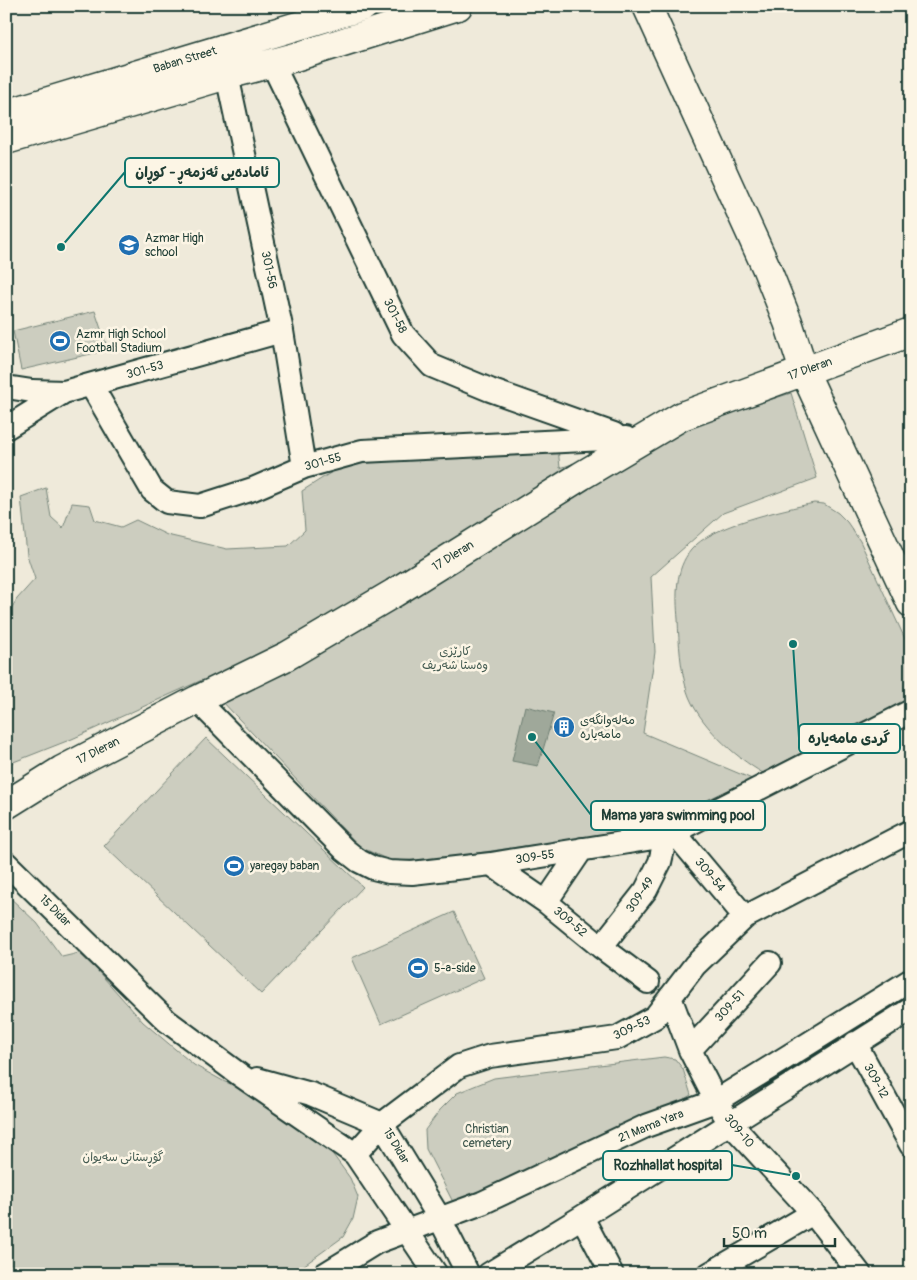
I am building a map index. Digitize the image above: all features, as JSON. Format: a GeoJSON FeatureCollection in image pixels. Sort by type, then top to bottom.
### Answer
{"type":"FeatureCollection","features":[{"type":"Feature","properties":{"kind":"main road","name":"Baban Street"},"geometry":{"type":"LineString","coordinates":[[6,114],[364,6]]}},
{"type":"Feature","properties":{"kind":"main road"},"geometry":{"type":"LineString","coordinates":[[6,140],[272,63],[458,6]]}},
{"type":"Feature","properties":{"kind":"main road"},"geometry":{"type":"LineString","coordinates":[[647,6],[766,267],[788,322],[804,371],[911,603]]}},
{"type":"Feature","properties":{"kind":"main road","name":"17 Dleran"},"geometry":{"type":"LineString","coordinates":[[6,805],[62,770],[287,656],[394,593],[632,440],[682,416],[911,332]]}},
{"type":"Feature","properties":{"kind":"street","name":"301-58"},"geometry":{"type":"LineString","coordinates":[[272,63],[403,334],[432,366],[490,390],[632,440]]}},
{"type":"Feature","properties":{"kind":"street","name":"301-56"},"geometry":{"type":"LineString","coordinates":[[227,75],[282,331],[304,467]]}},
{"type":"Feature","properties":{"kind":"street","name":"301-53"},"geometry":{"type":"LineString","coordinates":[[6,387],[32,391],[64,392],[282,331]]}},
{"type":"Feature","properties":{"kind":"street","name":"301-55"},"geometry":{"type":"LineString","coordinates":[[91,385],[152,490],[167,502],[200,506],[253,490],[304,467],[362,452],[632,440]]}},
{"type":"Feature","properties":{"kind":"street"},"geometry":{"type":"LineString","coordinates":[[6,428],[64,392]]}},
{"type":"Feature","properties":{"kind":"street","name":"309-55"},"geometry":{"type":"LineString","coordinates":[[197,700],[344,850],[373,868],[412,873],[491,864],[670,834],[911,712]]}},
{"type":"Feature","properties":{"kind":"street","name":"309-53"},"geometry":{"type":"LineString","coordinates":[[354,1154],[382,1124],[459,1066],[490,1056],[617,1038],[655,1017],[696,965],[745,917],[911,831]]}},
{"type":"Feature","properties":{"kind":"street","name":"309-54"},"geometry":{"type":"LineString","coordinates":[[670,834],[745,917]]}},
{"type":"Feature","properties":{"kind":"street","name":"309-49"},"geometry":{"type":"LineString","coordinates":[[600,947],[646,890],[660,862],[670,834]]}},
{"type":"Feature","properties":{"kind":"street"},"geometry":{"type":"LineString","coordinates":[[546,902],[582,849]]}},
{"type":"Feature","properties":{"kind":"street","name":"15 Didar"},"geometry":{"type":"LineString","coordinates":[[6,863],[166,1021],[354,1154],[436,1274]]}},
{"type":"Feature","properties":{"kind":"street","name":"309-52"},"geometry":{"type":"LineString","coordinates":[[491,864],[546,902],[600,947],[648,982]]}},
{"type":"Feature","properties":{"kind":"street","name":"309-51"},"geometry":{"type":"LineString","coordinates":[[690,1050],[770,963]]}},
{"type":"Feature","properties":{"kind":"street","name":"21 Mama Yara"},"geometry":{"type":"LineString","coordinates":[[325,1274],[377,1242],[482,1202],[646,1126],[716,1101],[911,980]]}},
{"type":"Feature","properties":{"kind":"street"},"geometry":{"type":"LineString","coordinates":[[670,997],[690,1050],[716,1101]]}},
{"type":"Feature","properties":{"kind":"street"},"geometry":{"type":"LineString","coordinates":[[489,1274],[911,1009]]}},
{"type":"Feature","properties":{"kind":"street","name":"309-12"},"geometry":{"type":"LineString","coordinates":[[855,1043],[911,1145]]}},
{"type":"Feature","properties":{"kind":"street","name":"15 Didar"},"geometry":{"type":"LineString","coordinates":[[240,1075],[311,1094],[382,1124],[440,1219],[468,1274]]}},
{"type":"Feature","properties":{"kind":"street","name":"309-10"},"geometry":{"type":"LineString","coordinates":[[716,1101],[730,1123],[813,1212],[860,1274]]}},
{"type":"Feature","properties":{"kind":"street"},"geometry":{"type":"LineString","coordinates":[[709,1274],[813,1212]]}},
{"type":"Feature","properties":{"kind":"street"},"geometry":{"type":"LineString","coordinates":[[582,1217],[612,1274]]}},
{"type":"Feature","properties":{"kind":"green space","name":"Azmr High School Football Stadium"},"geometry":{"type":"Polygon","coordinates":[[[95,311],[108,350],[21,370],[13,331],[95,311]]]}},
{"type":"Feature","properties":{"kind":"green space","name":"کارێزی وەستا شەریف"},"geometry":{"type":"Polygon","coordinates":[[[791,393],[817,478],[723,513],[651,577],[655,652],[643,733],[752,779],[636,833],[437,859],[391,861],[360,847],[202,680],[72,739],[6,765],[6,617],[17,599],[35,579],[27,555],[21,497],[46,488],[51,517],[63,528],[72,503],[90,505],[95,520],[121,527],[136,520],[167,535],[227,549],[288,546],[305,530],[302,491],[343,465],[394,455],[558,448],[560,468],[791,393]]]}},
{"type":"Feature","properties":{"kind":"green space"},"geometry":{"type":"Polygon","coordinates":[[[814,503],[824,504],[838,513],[847,522],[860,541],[911,652],[911,699],[848,728],[763,773],[741,758],[718,738],[699,715],[692,703],[687,691],[680,655],[677,601],[679,574],[691,550],[714,533],[748,520],[814,503]]]}},
{"type":"Feature","properties":{"kind":"green space","name":"yaregay baban"},"geometry":{"type":"Polygon","coordinates":[[[206,738],[363,887],[261,994],[104,846],[206,738]]]}},
{"type":"Feature","properties":{"kind":"green space","name":"گۆڕستانی سەیوان"},"geometry":{"type":"Polygon","coordinates":[[[6,894],[37,923],[62,957],[79,953],[96,969],[143,1022],[194,1065],[225,1082],[258,1093],[312,1126],[350,1178],[358,1197],[353,1219],[343,1237],[292,1274],[6,1274],[6,894]]]}},
{"type":"Feature","properties":{"kind":"green space","name":"5-a-side"},"geometry":{"type":"Polygon","coordinates":[[[454,912],[484,978],[381,1024],[352,958],[454,912]]]}},
{"type":"Feature","properties":{"kind":"green space","name":"Christian cemetery"},"geometry":{"type":"Polygon","coordinates":[[[664,1057],[675,1059],[683,1069],[691,1095],[454,1204],[426,1149],[425,1130],[440,1110],[457,1093],[494,1078],[664,1057]]]}},
{"type":"Feature","properties":{"kind":"shaded area"},"geometry":{"type":"Polygon","coordinates":[[[525,706],[554,713],[538,766],[512,761],[525,706]]]}},
{"type":"Feature","properties":{"kind":"place","name":"Azmar High school"},"geometry":{"type":"Point","coordinates":[129,245]}},
{"type":"Feature","properties":{"kind":"place","name":"ئامادەیی ئەزمەڕ - کوڕان"},"geometry":{"type":"Point","coordinates":[61,247]}},
{"type":"Feature","properties":{"kind":"place","name":"Azmr High School Football Stadium"},"geometry":{"type":"Point","coordinates":[60,341]}},
{"type":"Feature","properties":{"kind":"place","name":"گردی مامەیارە"},"geometry":{"type":"Point","coordinates":[793,644]}},
{"type":"Feature","properties":{"kind":"place","name":"مەلەوانگەی مامەیارە"},"geometry":{"type":"Point","coordinates":[564,727]}},
{"type":"Feature","properties":{"kind":"place","name":"Mama yara swimming pool"},"geometry":{"type":"Point","coordinates":[532,737]}},
{"type":"Feature","properties":{"kind":"place","name":"yaregay baban"},"geometry":{"type":"Point","coordinates":[234,866]}},
{"type":"Feature","properties":{"kind":"place","name":"5-a-side"},"geometry":{"type":"Point","coordinates":[418,968]}},
{"type":"Feature","properties":{"kind":"place","name":"Rozhhallat hospital"},"geometry":{"type":"Point","coordinates":[796,1176]}}]}
